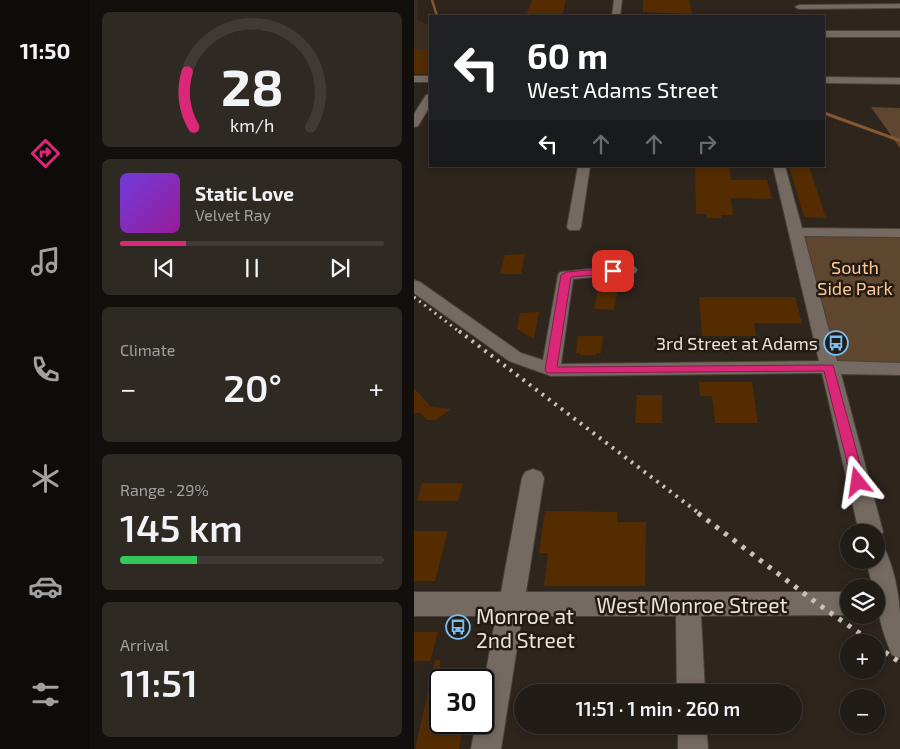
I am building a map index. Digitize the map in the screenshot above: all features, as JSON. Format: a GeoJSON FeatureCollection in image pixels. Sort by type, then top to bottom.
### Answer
{"type":"FeatureCollection","features":[{"type":"Feature","properties":{"kind":"street"},"geometry":{"type":"LineString","coordinates":[[616,15],[618,0]]}},
{"type":"Feature","properties":{"kind":"street"},"geometry":{"type":"LineString","coordinates":[[799,7],[900,6]]}},
{"type":"Feature","properties":{"kind":"street"},"geometry":{"type":"LineString","coordinates":[[825,34],[900,34]]}},
{"type":"Feature","properties":{"kind":"street"},"geometry":{"type":"LineString","coordinates":[[414,79],[429,79]]}},
{"type":"Feature","properties":{"kind":"street"},"geometry":{"type":"LineString","coordinates":[[825,80],[900,80]]}},
{"type":"Feature","properties":{"kind":"street"},"geometry":{"type":"LineString","coordinates":[[414,124],[429,99]]}},
{"type":"Feature","properties":{"kind":"street"},"geometry":{"type":"LineString","coordinates":[[574,227],[584,167]]}},
{"type":"Feature","properties":{"kind":"street"},"geometry":{"type":"LineString","coordinates":[[778,167],[869,524]]}},
{"type":"Feature","properties":{"kind":"street"},"geometry":{"type":"LineString","coordinates":[[795,232],[900,233]]}},
{"type":"Feature","properties":{"kind":"street"},"geometry":{"type":"LineString","coordinates":[[551,370],[566,275],[629,270]]}},
{"type":"Feature","properties":{"kind":"street"},"geometry":{"type":"LineString","coordinates":[[414,285],[515,357],[551,370],[900,368]]}},
{"type":"Feature","properties":{"kind":"street"},"geometry":{"type":"LineString","coordinates":[[486,749],[533,478]]}},
{"type":"Feature","properties":{"kind":"street"},"geometry":{"type":"LineString","coordinates":[[880,569],[900,646]]}},
{"type":"Feature","properties":{"kind":"street","name":"West Monroe Street"},"geometry":{"type":"LineString","coordinates":[[414,604],[840,604]]}},
{"type":"Feature","properties":{"kind":"street"},"geometry":{"type":"LineString","coordinates":[[688,604],[691,684]]}},
{"type":"Feature","properties":{"kind":"street"},"geometry":{"type":"LineString","coordinates":[[692,734],[693,749]]}},
{"type":"Feature","properties":{"kind":"shaded area"},"geometry":{"type":"Polygon","coordinates":[[[414,0],[418,0],[417,20],[429,25],[429,74],[414,74],[414,0]]]}},
{"type":"Feature","properties":{"kind":"green space"},"geometry":{"type":"Polygon","coordinates":[[[871,107],[900,108],[900,148],[871,107]]]}},
{"type":"Feature","properties":{"kind":"green space","name":"South Side Park"},"geometry":{"type":"Polygon","coordinates":[[[795,232],[900,232],[900,368],[835,368],[795,232]]]}},
{"type":"Feature","properties":{"kind":"building"},"geometry":{"type":"Polygon","coordinates":[[[532,0],[566,0],[562,15],[526,15],[532,0]]]}},
{"type":"Feature","properties":{"kind":"building"},"geometry":{"type":"Polygon","coordinates":[[[643,0],[689,0],[692,14],[643,12],[643,0]]]}},
{"type":"Feature","properties":{"kind":"building"},"geometry":{"type":"Polygon","coordinates":[[[414,49],[429,49],[429,74],[414,74],[414,49]]]}},
{"type":"Feature","properties":{"kind":"building"},"geometry":{"type":"Polygon","coordinates":[[[695,167],[729,167],[731,180],[767,180],[772,199],[731,198],[733,215],[721,215],[721,218],[707,218],[707,214],[696,214],[695,167]]]}},
{"type":"Feature","properties":{"kind":"building"},"geometry":{"type":"Polygon","coordinates":[[[789,167],[809,167],[826,218],[804,217],[789,167]]]}},
{"type":"Feature","properties":{"kind":"building"},"geometry":{"type":"Polygon","coordinates":[[[626,250],[616,264],[602,266],[598,254],[626,250]]]}},
{"type":"Feature","properties":{"kind":"building"},"geometry":{"type":"Polygon","coordinates":[[[525,254],[521,274],[500,274],[505,255],[525,254]]]}},
{"type":"Feature","properties":{"kind":"building"},"geometry":{"type":"Polygon","coordinates":[[[600,279],[619,283],[614,310],[594,309],[600,279]]]}},
{"type":"Feature","properties":{"kind":"building"},"geometry":{"type":"Polygon","coordinates":[[[699,297],[795,297],[802,323],[754,323],[756,336],[702,336],[699,297]]]}},
{"type":"Feature","properties":{"kind":"building"},"geometry":{"type":"Polygon","coordinates":[[[539,312],[534,339],[517,329],[520,313],[539,312]]]}},
{"type":"Feature","properties":{"kind":"building"},"geometry":{"type":"Polygon","coordinates":[[[578,336],[603,336],[601,353],[596,353],[596,355],[580,355],[580,353],[576,353],[578,336]]]}},
{"type":"Feature","properties":{"kind":"building"},"geometry":{"type":"Polygon","coordinates":[[[699,382],[752,382],[758,423],[715,423],[712,396],[700,396],[699,382]]]}},
{"type":"Feature","properties":{"kind":"building"},"geometry":{"type":"Polygon","coordinates":[[[414,388],[431,407],[451,409],[436,420],[426,420],[421,413],[414,413],[414,388]]]}},
{"type":"Feature","properties":{"kind":"building"},"geometry":{"type":"Polygon","coordinates":[[[637,395],[662,395],[662,423],[635,423],[637,395]]]}},
{"type":"Feature","properties":{"kind":"building"},"geometry":{"type":"Polygon","coordinates":[[[422,483],[463,483],[458,501],[417,501],[422,483]]]}},
{"type":"Feature","properties":{"kind":"building"},"geometry":{"type":"Polygon","coordinates":[[[545,511],[617,512],[617,522],[646,522],[645,586],[544,586],[548,553],[539,553],[545,511]]]}},
{"type":"Feature","properties":{"kind":"building"},"geometry":{"type":"Polygon","coordinates":[[[414,531],[448,531],[435,581],[414,581],[414,531]]]}},
{"type":"Feature","properties":{"kind":"building"},"geometry":{"type":"Polygon","coordinates":[[[414,632],[438,632],[430,661],[414,661],[414,632]]]}},
{"type":"Feature","properties":{"kind":"building"},"geometry":{"type":"Polygon","coordinates":[[[435,660],[440,660],[440,669],[433,669],[435,660]]]}},
{"type":"Feature","properties":{"kind":"building"},"geometry":{"type":"Polygon","coordinates":[[[429,687],[429,734],[462,734],[459,749],[415,749],[429,687]]]}},
{"type":"Feature","properties":{"kind":"waterway"},"geometry":{"type":"LineString","coordinates":[[432,0],[437,15]]}},
{"type":"Feature","properties":{"kind":"waterway"},"geometry":{"type":"LineString","coordinates":[[825,113],[901,141]]}},
{"type":"Feature","properties":{"kind":"railway"},"geometry":{"type":"LineString","coordinates":[[414,297],[461,333]]}},
{"type":"Feature","properties":{"kind":"railway"},"geometry":{"type":"LineString","coordinates":[[459,331],[700,514]]}},
{"type":"Feature","properties":{"kind":"railway"},"geometry":{"type":"LineString","coordinates":[[698,513],[861,634]]}},
{"type":"Feature","properties":{"kind":"railway"},"geometry":{"type":"LineString","coordinates":[[885,652],[901,663]]}},
{"type":"Feature","properties":{"kind":"place","name":"3rd Street at Adams"},"geometry":{"type":"Point","coordinates":[836,343]}},
{"type":"Feature","properties":{"kind":"place","name":"Monroe at 2nd Street"},"geometry":{"type":"Point","coordinates":[458,627]}},
{"type":"Feature","properties":{"kind":"route"},"geometry":{"type":"LineString","coordinates":[[613,271],[566,275],[551,370],[829,367],[858,482]]}}]}
